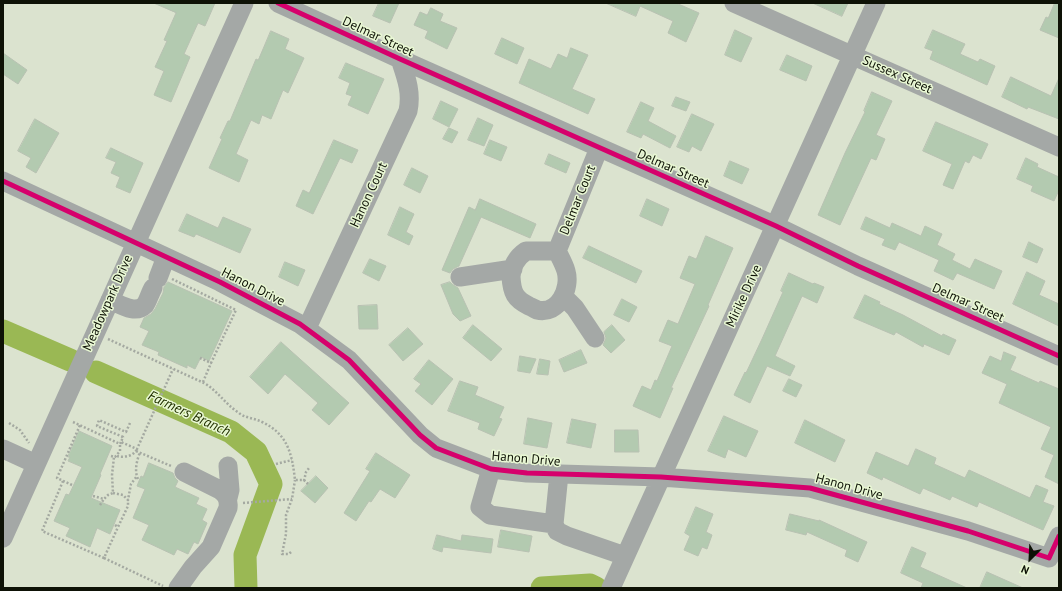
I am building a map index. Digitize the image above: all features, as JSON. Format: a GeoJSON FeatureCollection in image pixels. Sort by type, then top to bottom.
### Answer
{"type":"FeatureCollection","features":[{"type":"Feature","properties":{"kind":"street","name":"Meadowpark Drive"},"geometry":{"type":"LineString","coordinates":[[3,538],[31,462],[95,334],[244,3]]}},
{"type":"Feature","properties":{"kind":"street","name":"Delmar Street"},"geometry":{"type":"LineString","coordinates":[[278,3],[400,59],[776,226],[858,266],[1059,356]]}},
{"type":"Feature","properties":{"kind":"street","name":"Sussex Street"},"geometry":{"type":"LineString","coordinates":[[734,3],[1059,147]]}},
{"type":"Feature","properties":{"kind":"street","name":"Mirike Drive"},"geometry":{"type":"LineString","coordinates":[[611,588],[876,3]]}},
{"type":"Feature","properties":{"kind":"street","name":"Hanon Court"},"geometry":{"type":"LineString","coordinates":[[308,328],[408,111],[410,100],[408,83],[400,59]]}},
{"type":"Feature","properties":{"kind":"street","name":"Delmar Court"},"geometry":{"type":"LineString","coordinates":[[564,297],[568,285],[566,271],[557,251],[599,148]]}},
{"type":"Feature","properties":{"kind":"street","name":"Hanon Drive"},"geometry":{"type":"LineString","coordinates":[[3,181],[135,243],[159,274],[220,282],[308,328],[349,360],[420,435],[436,448],[491,469],[559,474],[661,477],[810,488],[968,531],[1049,558],[1059,536]]}},
{"type":"Feature","properties":{"kind":"street","name":"Delmar Court"},"geometry":{"type":"LineString","coordinates":[[513,269],[515,263],[521,255],[526,252],[557,251]]}},
{"type":"Feature","properties":{"kind":"street"},"geometry":{"type":"LineString","coordinates":[[460,277],[513,269],[511,273],[512,286],[516,298],[538,310],[546,310],[553,308],[564,297],[575,308],[595,338]]}},
{"type":"Feature","properties":{"kind":"street"},"geometry":{"type":"LineString","coordinates":[[110,300],[132,310],[139,309],[145,305],[159,274]]}},
{"type":"Feature","properties":{"kind":"street"},"geometry":{"type":"LineString","coordinates":[[3,449],[31,462]]}},
{"type":"Feature","properties":{"kind":"street"},"geometry":{"type":"LineString","coordinates":[[228,466],[230,490],[235,501]]}},
{"type":"Feature","properties":{"kind":"street"},"geometry":{"type":"LineString","coordinates":[[491,469],[480,507],[490,515],[554,524]]}},
{"type":"Feature","properties":{"kind":"street"},"geometry":{"type":"LineString","coordinates":[[184,472],[220,490],[235,501]]}},
{"type":"Feature","properties":{"kind":"street"},"geometry":{"type":"LineString","coordinates":[[559,474],[554,524],[557,531],[566,536],[625,556]]}},
{"type":"Feature","properties":{"kind":"street"},"geometry":{"type":"LineString","coordinates":[[172,587],[211,547],[228,508],[229,502],[235,501]]}},
{"type":"Feature","properties":{"kind":"path"},"geometry":{"type":"LineString","coordinates":[[159,274],[236,310],[203,382]]}},
{"type":"Feature","properties":{"kind":"path"},"geometry":{"type":"LineString","coordinates":[[95,334],[203,382],[214,389],[241,415],[266,423],[278,432],[287,446],[292,460],[295,480],[292,499],[286,515],[286,534],[282,554],[289,554],[291,552]]}},
{"type":"Feature","properties":{"kind":"path"},"geometry":{"type":"LineString","coordinates":[[200,358],[211,363]]}},
{"type":"Feature","properties":{"kind":"path"},"geometry":{"type":"LineString","coordinates":[[114,456],[125,456],[135,453],[173,369]]}},
{"type":"Feature","properties":{"kind":"path"},"geometry":{"type":"LineString","coordinates":[[113,493],[112,475],[114,456],[120,451],[123,437],[97,426],[100,420],[126,432],[130,423]]}},
{"type":"Feature","properties":{"kind":"path"},"geometry":{"type":"LineString","coordinates":[[73,422],[137,449],[140,452],[184,472]]}},
{"type":"Feature","properties":{"kind":"path"},"geometry":{"type":"LineString","coordinates":[[9,423],[18,428],[27,438],[32,450],[31,462]]}},
{"type":"Feature","properties":{"kind":"path"},"geometry":{"type":"LineString","coordinates":[[72,485],[56,478],[80,426]]}},
{"type":"Feature","properties":{"kind":"path"},"geometry":{"type":"LineString","coordinates":[[104,558],[128,506],[131,484],[137,478],[140,452]]}},
{"type":"Feature","properties":{"kind":"path"},"geometry":{"type":"LineString","coordinates":[[276,464],[292,460]]}},
{"type":"Feature","properties":{"kind":"path"},"geometry":{"type":"LineString","coordinates":[[304,481],[305,474],[309,468]]}},
{"type":"Feature","properties":{"kind":"path"},"geometry":{"type":"LineString","coordinates":[[295,480],[304,481],[308,484]]}},
{"type":"Feature","properties":{"kind":"path"},"geometry":{"type":"LineString","coordinates":[[63,481],[42,531],[172,587]]}},
{"type":"Feature","properties":{"kind":"path"},"geometry":{"type":"LineString","coordinates":[[100,505],[108,494],[113,493],[123,495],[128,500]]}},
{"type":"Feature","properties":{"kind":"path"},"geometry":{"type":"LineString","coordinates":[[92,496],[104,499]]}},
{"type":"Feature","properties":{"kind":"path"},"geometry":{"type":"LineString","coordinates":[[235,501],[260,502],[292,499]]}},
{"type":"Feature","properties":{"kind":"building"},"geometry":{"type":"Polygon","coordinates":[[[154,3],[215,3],[205,26],[198,23],[184,54],[190,57],[171,102],[154,95],[164,71],[155,67],[167,41],[164,40],[176,13],[154,3]]]}},
{"type":"Feature","properties":{"kind":"building"},"geometry":{"type":"Polygon","coordinates":[[[379,3],[399,3],[390,23],[373,16],[379,3]]]}},
{"type":"Feature","properties":{"kind":"building"},"geometry":{"type":"Polygon","coordinates":[[[606,3],[676,3],[699,13],[686,42],[668,33],[673,21],[640,6],[636,16],[606,3]]]}},
{"type":"Feature","properties":{"kind":"building"},"geometry":{"type":"Polygon","coordinates":[[[813,3],[848,3],[842,16],[813,3]]]}},
{"type":"Feature","properties":{"kind":"building"},"geometry":{"type":"Polygon","coordinates":[[[1055,3],[1059,3],[1059,38],[1040,30],[1055,3]]]}},
{"type":"Feature","properties":{"kind":"building"},"geometry":{"type":"Polygon","coordinates":[[[431,8],[443,14],[440,21],[457,28],[447,49],[425,38],[428,31],[414,25],[420,12],[427,15],[431,8]]]}},
{"type":"Feature","properties":{"kind":"building"},"geometry":{"type":"Polygon","coordinates":[[[735,30],[752,38],[741,62],[725,55],[735,30]]]}},
{"type":"Feature","properties":{"kind":"building"},"geometry":{"type":"Polygon","coordinates":[[[933,30],[965,44],[960,54],[978,62],[980,59],[995,66],[987,85],[930,59],[933,51],[925,48],[933,30]]]}},
{"type":"Feature","properties":{"kind":"building"},"geometry":{"type":"Polygon","coordinates":[[[271,31],[289,39],[285,49],[304,58],[288,93],[283,90],[271,119],[262,115],[259,124],[251,120],[236,154],[248,160],[239,182],[209,168],[222,139],[220,138],[228,121],[230,121],[256,59],[258,60],[271,31]]]}},
{"type":"Feature","properties":{"kind":"building"},"geometry":{"type":"Polygon","coordinates":[[[502,38],[524,48],[517,64],[495,54],[502,38]]]}},
{"type":"Feature","properties":{"kind":"building"},"geometry":{"type":"Polygon","coordinates":[[[571,48],[588,55],[572,89],[595,99],[588,114],[519,83],[529,59],[551,69],[558,54],[567,58],[571,48]]]}},
{"type":"Feature","properties":{"kind":"building"},"geometry":{"type":"Polygon","coordinates":[[[3,53],[27,70],[18,84],[3,74],[3,53]]]}},
{"type":"Feature","properties":{"kind":"building"},"geometry":{"type":"Polygon","coordinates":[[[787,55],[812,66],[806,81],[780,70],[787,55]]]}},
{"type":"Feature","properties":{"kind":"building"},"geometry":{"type":"Polygon","coordinates":[[[346,63],[384,79],[368,114],[348,105],[352,96],[346,94],[350,83],[339,78],[346,63]]]}},
{"type":"Feature","properties":{"kind":"building"},"geometry":{"type":"Polygon","coordinates":[[[1011,77],[1051,96],[1059,78],[1059,119],[1028,107],[1027,109],[1002,97],[1011,77]]]}},
{"type":"Feature","properties":{"kind":"building"},"geometry":{"type":"Polygon","coordinates":[[[872,92],[892,101],[876,135],[885,139],[876,160],[871,158],[840,225],[818,215],[865,112],[864,111],[872,92]]]}},
{"type":"Feature","properties":{"kind":"building"},"geometry":{"type":"Polygon","coordinates":[[[676,97],[690,102],[686,111],[672,106],[676,97]]]}},
{"type":"Feature","properties":{"kind":"building"},"geometry":{"type":"Polygon","coordinates":[[[441,101],[458,109],[449,127],[433,119],[441,101]]]}},
{"type":"Feature","properties":{"kind":"building"},"geometry":{"type":"Polygon","coordinates":[[[641,102],[654,108],[648,121],[676,136],[670,148],[643,134],[641,138],[627,132],[641,102]]]}},
{"type":"Feature","properties":{"kind":"building"},"geometry":{"type":"Polygon","coordinates":[[[692,114],[714,124],[701,151],[692,146],[689,152],[677,147],[692,114]]]}},
{"type":"Feature","properties":{"kind":"building"},"geometry":{"type":"Polygon","coordinates":[[[478,118],[493,125],[484,146],[468,140],[478,118]]]}},
{"type":"Feature","properties":{"kind":"building"},"geometry":{"type":"Polygon","coordinates":[[[35,119],[59,133],[36,173],[26,167],[31,158],[18,151],[35,119]]]}},
{"type":"Feature","properties":{"kind":"building"},"geometry":{"type":"Polygon","coordinates":[[[936,122],[988,144],[981,159],[973,155],[969,163],[965,161],[953,189],[943,185],[952,164],[923,151],[936,122]]]}},
{"type":"Feature","properties":{"kind":"building"},"geometry":{"type":"Polygon","coordinates":[[[449,128],[458,132],[452,143],[443,139],[449,128]]]}},
{"type":"Feature","properties":{"kind":"building"},"geometry":{"type":"Polygon","coordinates":[[[334,140],[358,150],[352,163],[340,158],[313,214],[296,206],[303,190],[309,193],[334,140]]]}},
{"type":"Feature","properties":{"kind":"building"},"geometry":{"type":"Polygon","coordinates":[[[490,140],[507,147],[501,161],[484,154],[490,140]]]}},
{"type":"Feature","properties":{"kind":"building"},"geometry":{"type":"Polygon","coordinates":[[[111,148],[143,163],[130,193],[116,187],[120,177],[111,173],[116,162],[106,158],[111,148]]]}},
{"type":"Feature","properties":{"kind":"building"},"geometry":{"type":"Polygon","coordinates":[[[549,154],[570,163],[566,173],[545,164],[549,154]]]}},
{"type":"Feature","properties":{"kind":"building"},"geometry":{"type":"Polygon","coordinates":[[[1026,158],[1038,164],[1037,167],[1059,177],[1059,190],[1054,201],[1031,191],[1033,186],[1017,179],[1026,158]]]}},
{"type":"Feature","properties":{"kind":"building"},"geometry":{"type":"Polygon","coordinates":[[[730,161],[749,169],[742,184],[724,176],[730,161]]]}},
{"type":"Feature","properties":{"kind":"building"},"geometry":{"type":"Polygon","coordinates":[[[412,168],[428,176],[420,193],[404,185],[412,168]]]}},
{"type":"Feature","properties":{"kind":"building"},"geometry":{"type":"Polygon","coordinates":[[[480,199],[536,224],[530,238],[481,217],[459,266],[453,269],[450,273],[442,270],[469,207],[475,210],[480,199]]]}},
{"type":"Feature","properties":{"kind":"building"},"geometry":{"type":"Polygon","coordinates":[[[647,199],[669,209],[662,226],[640,216],[647,199]]]}},
{"type":"Feature","properties":{"kind":"building"},"geometry":{"type":"Polygon","coordinates":[[[400,207],[414,214],[406,232],[413,236],[409,245],[388,235],[400,207]]]}},
{"type":"Feature","properties":{"kind":"building"},"geometry":{"type":"Polygon","coordinates":[[[187,214],[218,228],[223,217],[251,229],[240,253],[196,234],[194,237],[179,231],[187,214]]]}},
{"type":"Feature","properties":{"kind":"building"},"geometry":{"type":"Polygon","coordinates":[[[866,217],[890,228],[892,223],[921,236],[925,226],[942,234],[937,245],[955,254],[952,260],[970,269],[975,259],[1002,271],[994,289],[957,273],[953,280],[934,271],[939,260],[899,242],[895,250],[882,245],[885,239],[861,229],[866,217]]]}},
{"type":"Feature","properties":{"kind":"building"},"geometry":{"type":"Polygon","coordinates":[[[706,236],[733,248],[708,305],[709,306],[671,388],[673,388],[660,418],[633,406],[642,386],[651,390],[655,380],[657,381],[672,346],[659,341],[668,320],[678,324],[695,284],[680,278],[689,256],[696,259],[706,236]]]}},
{"type":"Feature","properties":{"kind":"building"},"geometry":{"type":"Polygon","coordinates":[[[1029,242],[1043,249],[1037,263],[1023,257],[1029,242]]]}},
{"type":"Feature","properties":{"kind":"building"},"geometry":{"type":"Polygon","coordinates":[[[589,246],[642,271],[636,283],[583,258],[589,246]]]}},
{"type":"Feature","properties":{"kind":"building"},"geometry":{"type":"Polygon","coordinates":[[[370,259],[386,266],[379,281],[363,273],[370,259]]]}},
{"type":"Feature","properties":{"kind":"building"},"geometry":{"type":"Polygon","coordinates":[[[285,262],[305,270],[298,286],[279,277],[285,262]]]}},
{"type":"Feature","properties":{"kind":"building"},"geometry":{"type":"Polygon","coordinates":[[[1027,272],[1045,281],[1039,295],[1059,304],[1059,326],[1013,304],[1027,272]]]}},
{"type":"Feature","properties":{"kind":"building"},"geometry":{"type":"Polygon","coordinates":[[[789,273],[813,284],[814,283],[824,287],[817,303],[802,296],[775,356],[795,366],[790,376],[767,366],[750,403],[734,395],[762,339],[783,292],[781,291],[789,273]]]}},
{"type":"Feature","properties":{"kind":"building"},"geometry":{"type":"Polygon","coordinates":[[[168,282],[232,311],[209,361],[201,357],[195,369],[187,365],[187,368],[158,355],[159,352],[142,345],[149,331],[140,327],[144,318],[151,314],[155,309],[163,293],[164,287],[168,282]]]}},
{"type":"Feature","properties":{"kind":"building"},"geometry":{"type":"Polygon","coordinates":[[[450,282],[458,288],[471,316],[460,321],[453,314],[441,285],[450,282]]]}},
{"type":"Feature","properties":{"kind":"building"},"geometry":{"type":"Polygon","coordinates":[[[865,295],[880,302],[879,304],[942,336],[943,334],[956,340],[949,355],[924,344],[923,347],[896,332],[894,335],[854,318],[865,295]]]}},
{"type":"Feature","properties":{"kind":"building"},"geometry":{"type":"Polygon","coordinates":[[[622,299],[637,307],[629,322],[614,315],[622,299]]]}},
{"type":"Feature","properties":{"kind":"building"},"geometry":{"type":"Polygon","coordinates":[[[377,305],[378,329],[359,329],[358,306],[377,305]]]}},
{"type":"Feature","properties":{"kind":"building"},"geometry":{"type":"Polygon","coordinates":[[[473,325],[502,349],[491,361],[463,338],[473,325]]]}},
{"type":"Feature","properties":{"kind":"building"},"geometry":{"type":"Polygon","coordinates":[[[612,325],[625,340],[611,353],[603,345],[606,338],[604,332],[612,325]]]}},
{"type":"Feature","properties":{"kind":"building"},"geometry":{"type":"Polygon","coordinates":[[[408,328],[423,344],[403,361],[389,345],[408,328]]]}},
{"type":"Feature","properties":{"kind":"building"},"geometry":{"type":"Polygon","coordinates":[[[281,342],[349,403],[329,425],[312,410],[318,403],[285,374],[268,394],[250,377],[281,342]]]}},
{"type":"Feature","properties":{"kind":"building"},"geometry":{"type":"Polygon","coordinates":[[[581,350],[587,363],[564,372],[559,360],[581,350]]]}},
{"type":"Feature","properties":{"kind":"building"},"geometry":{"type":"Polygon","coordinates":[[[1004,352],[1016,357],[1010,370],[1039,383],[1040,381],[1059,389],[1059,484],[1045,477],[1054,455],[1041,449],[1051,427],[999,403],[1007,384],[982,373],[990,356],[1001,361],[1004,352]]]}},
{"type":"Feature","properties":{"kind":"building"},"geometry":{"type":"Polygon","coordinates":[[[520,356],[536,359],[530,373],[518,371],[520,356]]]}},
{"type":"Feature","properties":{"kind":"building"},"geometry":{"type":"Polygon","coordinates":[[[540,359],[550,361],[548,375],[537,374],[540,359]]]}},
{"type":"Feature","properties":{"kind":"building"},"geometry":{"type":"Polygon","coordinates":[[[429,360],[453,379],[432,405],[415,391],[421,384],[414,379],[429,360]]]}},
{"type":"Feature","properties":{"kind":"building"},"geometry":{"type":"Polygon","coordinates":[[[789,379],[802,385],[796,397],[783,391],[789,379]]]}},
{"type":"Feature","properties":{"kind":"building"},"geometry":{"type":"Polygon","coordinates":[[[460,381],[478,387],[475,395],[504,407],[499,418],[502,419],[494,436],[478,429],[480,423],[448,411],[460,381]]]}},
{"type":"Feature","properties":{"kind":"building"},"geometry":{"type":"Polygon","coordinates":[[[724,416],[758,431],[746,457],[728,449],[725,458],[708,451],[724,416]]]}},
{"type":"Feature","properties":{"kind":"building"},"geometry":{"type":"Polygon","coordinates":[[[528,418],[552,423],[547,448],[524,444],[528,418]]]}},
{"type":"Feature","properties":{"kind":"building"},"geometry":{"type":"Polygon","coordinates":[[[572,419],[596,424],[591,448],[567,443],[572,419]]]}},
{"type":"Feature","properties":{"kind":"building"},"geometry":{"type":"Polygon","coordinates":[[[805,420],[845,440],[835,462],[795,443],[805,420]]]}},
{"type":"Feature","properties":{"kind":"building"},"geometry":{"type":"Polygon","coordinates":[[[615,430],[638,430],[639,452],[615,452],[615,430]]]}},
{"type":"Feature","properties":{"kind":"building"},"geometry":{"type":"Polygon","coordinates":[[[79,431],[112,446],[91,498],[120,510],[110,534],[97,528],[90,547],[66,536],[70,528],[54,521],[66,494],[69,495],[82,467],[68,461],[70,457],[68,457],[79,431]]]}},
{"type":"Feature","properties":{"kind":"building"},"geometry":{"type":"Polygon","coordinates":[[[916,449],[936,458],[934,464],[965,478],[969,470],[1030,498],[1036,485],[1048,490],[1043,502],[1054,506],[1043,530],[979,502],[977,507],[952,496],[950,500],[923,488],[920,494],[883,477],[882,480],[867,473],[876,452],[908,466],[916,449]]]}},
{"type":"Feature","properties":{"kind":"building"},"geometry":{"type":"Polygon","coordinates":[[[376,453],[410,475],[395,498],[380,489],[371,502],[369,501],[356,521],[344,513],[370,471],[366,469],[376,453]]]}},
{"type":"Feature","properties":{"kind":"building"},"geometry":{"type":"Polygon","coordinates":[[[149,463],[173,473],[178,481],[175,487],[199,498],[196,504],[207,509],[202,520],[207,523],[198,544],[194,542],[188,554],[177,549],[174,555],[142,540],[149,525],[133,518],[145,489],[137,486],[149,463]]]}},
{"type":"Feature","properties":{"kind":"building"},"geometry":{"type":"Polygon","coordinates":[[[316,476],[328,488],[315,503],[301,491],[316,476]]]}},
{"type":"Feature","properties":{"kind":"building"},"geometry":{"type":"Polygon","coordinates":[[[696,507],[713,514],[706,532],[712,535],[707,549],[702,547],[698,556],[684,550],[690,536],[685,533],[696,507]]]}},
{"type":"Feature","properties":{"kind":"building"},"geometry":{"type":"Polygon","coordinates":[[[790,514],[819,520],[867,542],[858,562],[845,556],[847,550],[807,532],[806,535],[786,530],[790,514]]]}},
{"type":"Feature","properties":{"kind":"building"},"geometry":{"type":"Polygon","coordinates":[[[501,530],[532,536],[529,552],[498,547],[501,530]]]}},
{"type":"Feature","properties":{"kind":"building"},"geometry":{"type":"Polygon","coordinates":[[[437,535],[461,541],[462,535],[493,539],[491,553],[443,547],[442,552],[433,549],[437,535]]]}},
{"type":"Feature","properties":{"kind":"building"},"geometry":{"type":"Polygon","coordinates":[[[912,547],[926,553],[920,567],[967,588],[921,588],[923,583],[901,573],[912,547]]]}},
{"type":"Feature","properties":{"kind":"building"},"geometry":{"type":"Polygon","coordinates":[[[987,572],[1023,588],[980,588],[987,572]]]}},
{"type":"Feature","properties":{"kind":"waterway","name":"Farmers Branch"},"geometry":{"type":"LineString","coordinates":[[3,331],[70,360]]}},
{"type":"Feature","properties":{"kind":"waterway","name":"Farmers Branch"},"geometry":{"type":"LineString","coordinates":[[96,372],[231,432],[256,452],[271,484],[245,555],[246,588]]}},
{"type":"Feature","properties":{"kind":"waterway","name":"Farmers Branch"},"geometry":{"type":"LineString","coordinates":[[542,588],[590,585],[596,588]]}},
{"type":"Feature","properties":{"kind":"cycle path"},"geometry":{"type":"LineString","coordinates":[[278,3],[400,59],[776,226],[858,266],[1059,356]]}},
{"type":"Feature","properties":{"kind":"cycle path"},"geometry":{"type":"LineString","coordinates":[[3,181],[220,282],[300,324],[349,360],[420,435],[436,448],[491,469],[527,473],[661,477],[810,488],[968,531],[1049,558],[1059,536]]}}]}
